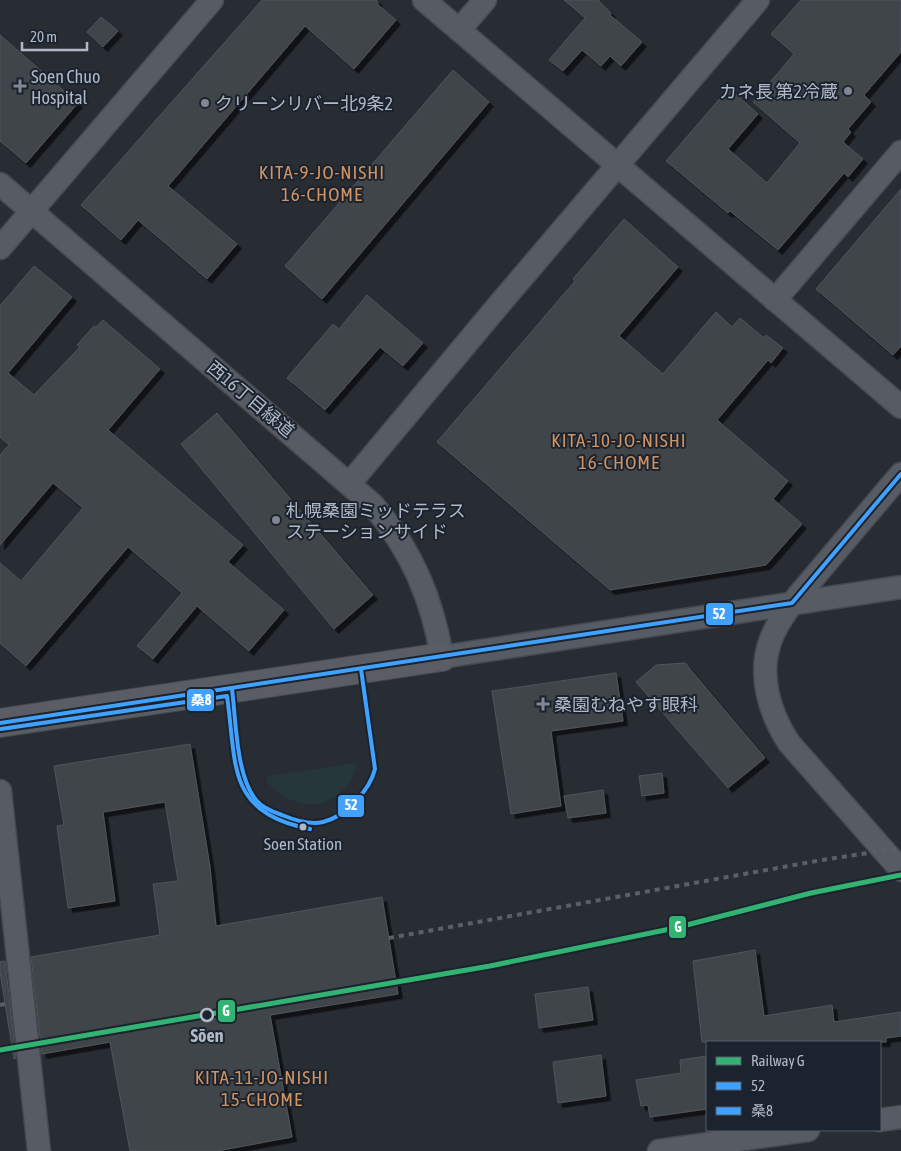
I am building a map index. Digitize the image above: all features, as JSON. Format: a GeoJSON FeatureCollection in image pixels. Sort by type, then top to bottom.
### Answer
{"type":"FeatureCollection","features":[{"type":"Feature","properties":{"kind":"main road"},"geometry":{"type":"LineString","coordinates":[[0,724],[442,656]]}},
{"type":"Feature","properties":{"kind":"street"},"geometry":{"type":"LineString","coordinates":[[0,248],[212,0]]}},
{"type":"Feature","properties":{"kind":"street"},"geometry":{"type":"LineString","coordinates":[[424,0],[901,407]]}},
{"type":"Feature","properties":{"kind":"street"},"geometry":{"type":"LineString","coordinates":[[459,30],[485,0]]}},
{"type":"Feature","properties":{"kind":"street"},"geometry":{"type":"LineString","coordinates":[[350,484],[758,0]]}},
{"type":"Feature","properties":{"kind":"street"},"geometry":{"type":"LineString","coordinates":[[775,300],[901,152]]}},
{"type":"Feature","properties":{"kind":"street","name":"西16丁目緑道"},"geometry":{"type":"LineString","coordinates":[[0,184],[350,484],[393,528],[412,559],[426,592],[436,624],[442,656]]}},
{"type":"Feature","properties":{"kind":"street"},"geometry":{"type":"LineString","coordinates":[[901,474],[792,603],[769,645],[766,662],[770,709],[778,727],[789,743],[901,870]]}},
{"type":"Feature","properties":{"kind":"street"},"geometry":{"type":"LineString","coordinates":[[442,656],[901,587]]}},
{"type":"Feature","properties":{"kind":"street"},"geometry":{"type":"LineString","coordinates":[[0,791],[38,1151]]}},
{"type":"Feature","properties":{"kind":"street"},"geometry":{"type":"LineString","coordinates":[[881,1120],[901,1117]]}},
{"type":"Feature","properties":{"kind":"street"},"geometry":{"type":"LineString","coordinates":[[659,1151],[795,1138]]}},
{"type":"Feature","properties":{"kind":"shaded area"},"geometry":{"type":"Polygon","coordinates":[[[356,763],[352,777],[342,791],[320,804],[299,803],[286,797],[274,789],[266,779],[268,776],[356,763]]]}},
{"type":"Feature","properties":{"kind":"building"},"geometry":{"type":"Polygon","coordinates":[[[262,0],[377,0],[377,4],[396,20],[354,69],[305,26],[168,186],[237,244],[207,279],[138,220],[121,240],[81,205],[262,0]]]}},
{"type":"Feature","properties":{"kind":"building"},"geometry":{"type":"Polygon","coordinates":[[[564,0],[598,0],[611,13],[610,15],[642,42],[621,66],[610,56],[601,66],[582,50],[563,71],[549,60],[585,18],[564,0]]]}},
{"type":"Feature","properties":{"kind":"building"},"geometry":{"type":"Polygon","coordinates":[[[801,0],[901,0],[901,52],[864,95],[871,102],[848,129],[851,132],[843,142],[863,159],[848,177],[844,173],[778,250],[730,211],[728,213],[666,161],[729,88],[758,114],[728,149],[767,183],[800,143],[753,102],[794,54],[771,34],[801,0]]]}},
{"type":"Feature","properties":{"kind":"building"},"geometry":{"type":"Polygon","coordinates":[[[101,17],[118,31],[103,47],[87,32],[101,17]]]}},
{"type":"Feature","properties":{"kind":"building"},"geometry":{"type":"Polygon","coordinates":[[[0,35],[78,103],[26,163],[0,141],[0,35]]]}},
{"type":"Feature","properties":{"kind":"building"},"geometry":{"type":"Polygon","coordinates":[[[453,70],[489,102],[322,299],[285,266],[453,70]]]}},
{"type":"Feature","properties":{"kind":"building"},"geometry":{"type":"Polygon","coordinates":[[[901,189],[901,346],[893,355],[816,289],[901,189]]]}},
{"type":"Feature","properties":{"kind":"building"},"geometry":{"type":"Polygon","coordinates":[[[624,219],[678,267],[619,336],[663,374],[716,312],[732,327],[740,318],[764,338],[766,335],[783,348],[771,363],[768,360],[717,420],[788,481],[773,499],[802,524],[766,565],[610,590],[437,442],[575,281],[573,279],[624,219]]]}},
{"type":"Feature","properties":{"kind":"building"},"geometry":{"type":"Polygon","coordinates":[[[34,266],[72,297],[8,373],[34,395],[80,347],[77,345],[94,326],[96,327],[103,320],[160,369],[108,430],[243,545],[228,562],[284,610],[249,651],[197,606],[153,659],[137,646],[182,593],[128,547],[26,666],[0,643],[0,563],[21,581],[83,508],[53,483],[0,545],[0,455],[9,445],[0,437],[0,306],[34,266]]]}},
{"type":"Feature","properties":{"kind":"building"},"geometry":{"type":"Polygon","coordinates":[[[367,295],[423,343],[403,366],[380,347],[325,410],[287,378],[333,324],[339,329],[367,295]]]}},
{"type":"Feature","properties":{"kind":"building","name":"札幌桑園ミッドテラス ステーションサイド"},"geometry":{"type":"Polygon","coordinates":[[[217,413],[373,595],[334,629],[181,444],[217,413]]]}},
{"type":"Feature","properties":{"kind":"building"},"geometry":{"type":"Polygon","coordinates":[[[685,663],[765,758],[728,788],[636,682],[656,665],[685,663]]]}},
{"type":"Feature","properties":{"kind":"building"},"geometry":{"type":"Polygon","coordinates":[[[616,673],[623,721],[551,731],[561,806],[511,814],[492,691],[616,673]]]}},
{"type":"Feature","properties":{"kind":"building"},"geometry":{"type":"Polygon","coordinates":[[[190,744],[210,867],[216,926],[382,897],[398,994],[270,1015],[292,1137],[217,1151],[130,1151],[110,1042],[42,1054],[31,957],[160,935],[153,884],[178,881],[165,802],[103,812],[115,901],[68,908],[57,826],[64,825],[54,766],[190,744]]]}},
{"type":"Feature","properties":{"kind":"building"},"geometry":{"type":"Polygon","coordinates":[[[662,773],[664,793],[642,796],[639,776],[662,773]]]}},
{"type":"Feature","properties":{"kind":"building"},"geometry":{"type":"Polygon","coordinates":[[[603,790],[606,813],[568,818],[564,796],[603,790]]]}},
{"type":"Feature","properties":{"kind":"building"},"geometry":{"type":"Polygon","coordinates":[[[755,950],[764,1016],[832,1005],[834,1022],[901,1012],[901,1036],[886,1038],[886,1042],[702,1042],[693,961],[755,950]]]}},
{"type":"Feature","properties":{"kind":"building"},"geometry":{"type":"Polygon","coordinates":[[[5,961],[16,1058],[14,1059],[0,972],[0,962],[5,961]]]}},
{"type":"Feature","properties":{"kind":"building"},"geometry":{"type":"Polygon","coordinates":[[[588,987],[593,1020],[539,1028],[535,994],[588,987]]]}},
{"type":"Feature","properties":{"kind":"building"},"geometry":{"type":"Polygon","coordinates":[[[601,1055],[606,1096],[558,1103],[553,1062],[601,1055]]]}},
{"type":"Feature","properties":{"kind":"building"},"geometry":{"type":"Polygon","coordinates":[[[706,1056],[706,1109],[650,1117],[648,1105],[641,1106],[636,1080],[681,1073],[680,1060],[706,1056]]]}},
{"type":"Feature","properties":{"kind":"railway"},"geometry":{"type":"LineString","coordinates":[[389,938],[822,860],[901,848]]}},
{"type":"Feature","properties":{"kind":"railway"},"geometry":{"type":"LineString","coordinates":[[0,1005],[5,1004]]}},
{"type":"Feature","properties":{"kind":"rail line","name":"G"},"geometry":{"type":"LineString","coordinates":[[0,1050],[490,966],[675,928],[811,893],[901,875]]}},
{"type":"Feature","properties":{"kind":"transit line","name":"52"},"geometry":{"type":"LineString","coordinates":[[0,723],[792,603],[901,474]]}},
{"type":"Feature","properties":{"kind":"transit line","name":"52"},"geometry":{"type":"LineString","coordinates":[[232,689],[238,747],[244,777],[249,790],[256,800],[268,809],[292,819],[318,823],[340,815],[348,809],[362,794],[375,769],[361,669]]}},
{"type":"Feature","properties":{"kind":"transit line","name":"桑8"},"geometry":{"type":"LineString","coordinates":[[1,729],[227,696],[236,764],[241,782],[249,798],[263,811],[283,821],[310,829]]}},
{"type":"Feature","properties":{"kind":"place","name":"Soen Chuo Hospital"},"geometry":{"type":"Point","coordinates":[20,86]}},
{"type":"Feature","properties":{"kind":"place","name":"カネ長 第2冷蔵"},"geometry":{"type":"Point","coordinates":[848,91]}},
{"type":"Feature","properties":{"kind":"place","name":"クリーンリバー北9条2"},"geometry":{"type":"Point","coordinates":[205,103]}},
{"type":"Feature","properties":{"kind":"place","name":"札幌桑園ミッドテラス ステーションサイド"},"geometry":{"type":"Point","coordinates":[276,520]}},
{"type":"Feature","properties":{"kind":"place","name":"桑園むねやす眼科"},"geometry":{"type":"Point","coordinates":[543,704]}},
{"type":"Feature","properties":{"kind":"place","name":"Soen Station"},"geometry":{"type":"Point","coordinates":[303,827]}},
{"type":"Feature","properties":{"kind":"place","name":"Sōen"},"geometry":{"type":"Point","coordinates":[207,1015]}},
{"type":"Feature","properties":{"kind":"district","name":"KITA-9-JO-NISHI 16-CHOME"},"geometry":{"type":"Point","coordinates":[322,183]}},
{"type":"Feature","properties":{"kind":"district","name":"KITA-10-JO-NISHI 16-CHOME"},"geometry":{"type":"Point","coordinates":[619,451]}},
{"type":"Feature","properties":{"kind":"district","name":"KITA-11-JO-NISHI 15-CHOME"},"geometry":{"type":"Point","coordinates":[262,1088]}}]}
